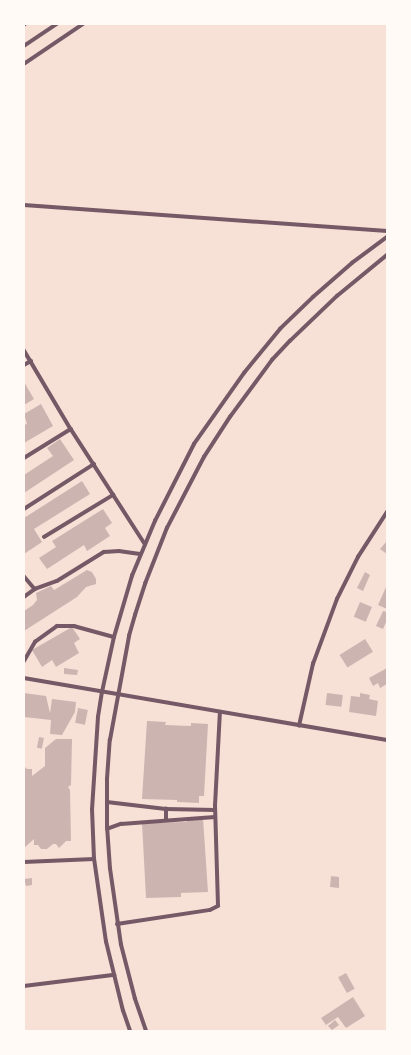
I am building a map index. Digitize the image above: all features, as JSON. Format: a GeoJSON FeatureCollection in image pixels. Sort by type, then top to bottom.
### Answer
{"type":"FeatureCollection","features":[{"type":"Feature","properties":{"kind":"street"},"geometry":{"type":"LineString","coordinates":[[24,46],[57,24]]}},
{"type":"Feature","properties":{"kind":"street"},"geometry":{"type":"LineString","coordinates":[[24,64],[83,24]]}},
{"type":"Feature","properties":{"kind":"street"},"geometry":{"type":"LineString","coordinates":[[24,205],[387,231]]}},
{"type":"Feature","properties":{"kind":"street"},"geometry":{"type":"LineString","coordinates":[[130,1031],[106,942],[94,859],[92,785],[98,717],[102,692],[114,637],[132,576],[140,554],[173,482],[194,444],[244,373],[280,329],[313,297],[352,263],[387,237]]}},
{"type":"Feature","properties":{"kind":"street"},"geometry":{"type":"LineString","coordinates":[[146,1031],[134,999],[117,924],[110,869],[107,829],[110,740],[129,636],[145,584],[167,528],[204,457],[230,417],[272,360],[326,306],[387,255]]}},
{"type":"Feature","properties":{"kind":"street"},"geometry":{"type":"LineString","coordinates":[[24,350],[71,429],[145,544]]}},
{"type":"Feature","properties":{"kind":"street"},"geometry":{"type":"LineString","coordinates":[[24,366],[31,361]]}},
{"type":"Feature","properties":{"kind":"street"},"geometry":{"type":"LineString","coordinates":[[24,458],[71,429]]}},
{"type":"Feature","properties":{"kind":"street"},"geometry":{"type":"LineString","coordinates":[[24,509],[94,464]]}},
{"type":"Feature","properties":{"kind":"street"},"geometry":{"type":"LineString","coordinates":[[44,537],[113,495]]}},
{"type":"Feature","properties":{"kind":"street"},"geometry":{"type":"LineString","coordinates":[[299,726],[313,664],[337,599],[358,557],[387,512]]}},
{"type":"Feature","properties":{"kind":"street"},"geometry":{"type":"LineString","coordinates":[[24,597],[35,589],[57,581],[104,552],[119,550],[140,554]]}},
{"type":"Feature","properties":{"kind":"street"},"geometry":{"type":"LineString","coordinates":[[24,576],[35,589]]}},
{"type":"Feature","properties":{"kind":"street"},"geometry":{"type":"LineString","coordinates":[[24,661],[35,642],[57,626],[74,626],[114,637]]}},
{"type":"Feature","properties":{"kind":"street"},"geometry":{"type":"LineString","coordinates":[[24,678],[387,740]]}},
{"type":"Feature","properties":{"kind":"street"},"geometry":{"type":"LineString","coordinates":[[117,924],[210,910],[218,906],[215,810],[220,712]]}},
{"type":"Feature","properties":{"kind":"street"},"geometry":{"type":"LineString","coordinates":[[107,802],[166,809],[215,810]]}},
{"type":"Feature","properties":{"kind":"street"},"geometry":{"type":"LineString","coordinates":[[166,809],[166,820]]}},
{"type":"Feature","properties":{"kind":"street"},"geometry":{"type":"LineString","coordinates":[[107,829],[117,825],[215,817]]}},
{"type":"Feature","properties":{"kind":"street"},"geometry":{"type":"LineString","coordinates":[[24,862],[94,859]]}},
{"type":"Feature","properties":{"kind":"street"},"geometry":{"type":"LineString","coordinates":[[24,986],[114,975]]}},
{"type":"Feature","properties":{"kind":"building"},"geometry":{"type":"Polygon","coordinates":[[[24,382],[34,399],[24,405],[24,382]]]}},
{"type":"Feature","properties":{"kind":"building"},"geometry":{"type":"Polygon","coordinates":[[[41,404],[53,426],[24,443],[24,425],[27,424],[24,414],[41,404]]]}},
{"type":"Feature","properties":{"kind":"building"},"geometry":{"type":"Polygon","coordinates":[[[60,439],[74,460],[24,493],[24,475],[53,456],[47,448],[60,439]]]}},
{"type":"Feature","properties":{"kind":"building"},"geometry":{"type":"Polygon","coordinates":[[[82,481],[90,494],[34,529],[42,542],[24,554],[24,518],[82,481]]]}},
{"type":"Feature","properties":{"kind":"building"},"geometry":{"type":"Polygon","coordinates":[[[103,509],[112,523],[105,528],[110,536],[87,551],[84,545],[47,569],[39,558],[56,547],[52,541],[103,509]]]}},
{"type":"Feature","properties":{"kind":"building"},"geometry":{"type":"Polygon","coordinates":[[[387,542],[387,554],[380,549],[387,542]]]}},
{"type":"Feature","properties":{"kind":"building"},"geometry":{"type":"Polygon","coordinates":[[[87,570],[92,572],[96,579],[96,584],[86,587],[77,597],[24,631],[24,611],[33,605],[37,600],[36,593],[51,586],[54,590],[87,570]]]}},
{"type":"Feature","properties":{"kind":"building"},"geometry":{"type":"Polygon","coordinates":[[[365,572],[370,575],[363,591],[357,588],[365,572]]]}},
{"type":"Feature","properties":{"kind":"building"},"geometry":{"type":"Polygon","coordinates":[[[387,585],[387,609],[378,605],[387,585]]]}},
{"type":"Feature","properties":{"kind":"building"},"geometry":{"type":"Polygon","coordinates":[[[360,602],[372,607],[366,622],[354,617],[360,602]]]}},
{"type":"Feature","properties":{"kind":"building"},"geometry":{"type":"Polygon","coordinates":[[[383,611],[387,612],[387,620],[383,629],[376,626],[383,611]]]}},
{"type":"Feature","properties":{"kind":"building"},"geometry":{"type":"Polygon","coordinates":[[[72,627],[80,639],[74,643],[79,653],[56,667],[52,660],[42,667],[32,650],[72,627]]]}},
{"type":"Feature","properties":{"kind":"building"},"geometry":{"type":"Polygon","coordinates":[[[365,639],[373,652],[348,668],[340,655],[365,639]]]}},
{"type":"Feature","properties":{"kind":"building"},"geometry":{"type":"Polygon","coordinates":[[[64,668],[78,670],[77,675],[64,674],[64,668]]]}},
{"type":"Feature","properties":{"kind":"building"},"geometry":{"type":"Polygon","coordinates":[[[387,668],[387,684],[380,688],[378,683],[373,686],[369,678],[387,668]]]}},
{"type":"Feature","properties":{"kind":"building"},"geometry":{"type":"Polygon","coordinates":[[[24,693],[46,696],[50,713],[52,699],[76,702],[75,712],[62,735],[50,734],[51,720],[24,717],[24,693]]]}},
{"type":"Feature","properties":{"kind":"building"},"geometry":{"type":"Polygon","coordinates":[[[327,693],[343,695],[341,707],[326,705],[327,693]]]}},
{"type":"Feature","properties":{"kind":"building"},"geometry":{"type":"Polygon","coordinates":[[[360,693],[370,695],[369,699],[378,701],[376,716],[349,712],[351,696],[360,697],[360,693]]]}},
{"type":"Feature","properties":{"kind":"building"},"geometry":{"type":"Polygon","coordinates":[[[78,708],[88,710],[85,725],[75,723],[78,708]]]}},
{"type":"Feature","properties":{"kind":"building"},"geometry":{"type":"Polygon","coordinates":[[[147,721],[166,722],[165,725],[191,726],[191,723],[208,724],[204,796],[199,796],[199,803],[177,802],[177,800],[142,799],[147,721]]]}},
{"type":"Feature","properties":{"kind":"building"},"geometry":{"type":"Polygon","coordinates":[[[39,737],[44,738],[42,749],[37,748],[39,737]]]}},
{"type":"Feature","properties":{"kind":"building"},"geometry":{"type":"Polygon","coordinates":[[[56,739],[72,739],[71,785],[68,787],[70,790],[71,841],[66,841],[59,848],[56,844],[53,844],[47,849],[41,849],[38,845],[34,845],[34,839],[24,848],[24,766],[27,769],[32,769],[32,776],[45,766],[45,748],[56,739]]]}},
{"type":"Feature","properties":{"kind":"building"},"geometry":{"type":"Polygon","coordinates":[[[203,818],[208,892],[181,893],[181,897],[146,898],[142,823],[187,822],[187,819],[203,818]]]}},
{"type":"Feature","properties":{"kind":"building"},"geometry":{"type":"Polygon","coordinates":[[[331,876],[339,877],[339,888],[330,887],[331,876]]]}},
{"type":"Feature","properties":{"kind":"building"},"geometry":{"type":"Polygon","coordinates":[[[32,878],[32,885],[26,886],[24,879],[32,878]]]}},
{"type":"Feature","properties":{"kind":"building"},"geometry":{"type":"Polygon","coordinates":[[[346,973],[355,989],[347,993],[338,977],[346,973]]]}},
{"type":"Feature","properties":{"kind":"building"},"geometry":{"type":"Polygon","coordinates":[[[353,997],[365,1016],[346,1028],[338,1017],[326,1025],[321,1018],[353,997]]]}},
{"type":"Feature","properties":{"kind":"building"},"geometry":{"type":"Polygon","coordinates":[[[335,1020],[339,1025],[332,1030],[328,1026],[335,1020]]]}}]}
